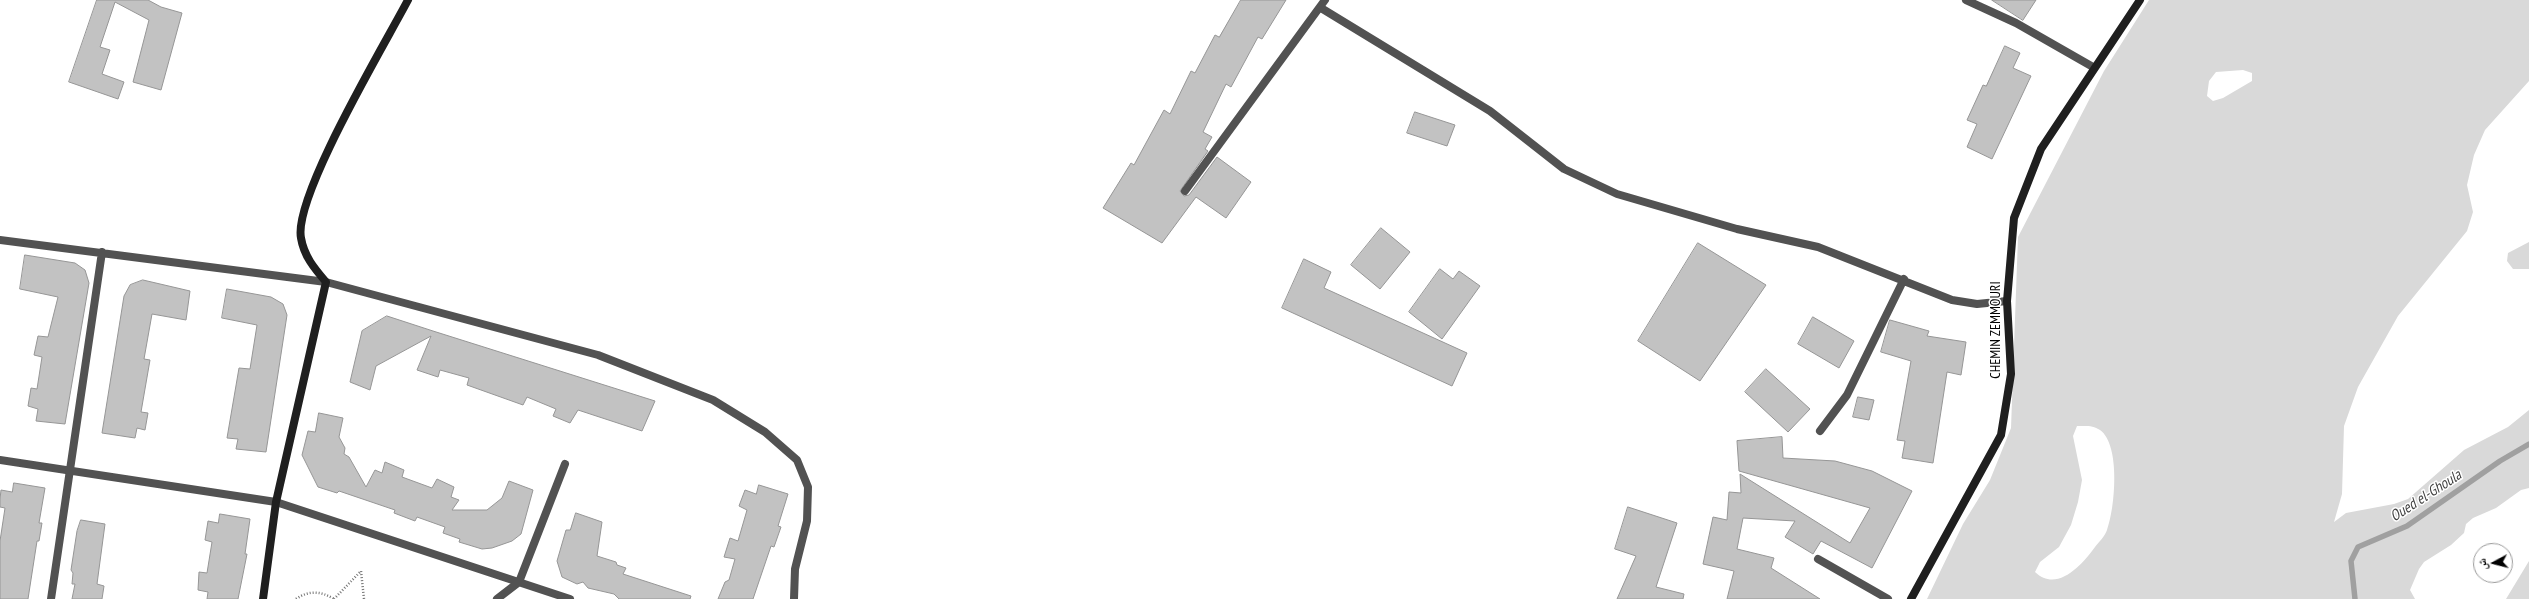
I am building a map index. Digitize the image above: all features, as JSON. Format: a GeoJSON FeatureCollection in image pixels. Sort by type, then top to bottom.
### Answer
{"type":"FeatureCollection","features":[{"type":"Feature","properties":{"kind":"street"},"geometry":{"type":"LineString","coordinates":[[326,282],[309,263],[300,237],[301,221],[306,201],[322,163],[408,0]]}},
{"type":"Feature","properties":{"kind":"street"},"geometry":{"type":"LineString","coordinates":[[1185,191],[1321,8],[1325,0]]}},
{"type":"Feature","properties":{"kind":"street"},"geometry":{"type":"LineString","coordinates":[[1966,0],[2016,22],[2093,67]]}},
{"type":"Feature","properties":{"kind":"street","name":"CHEMIN ZEMMOURI"},"geometry":{"type":"LineString","coordinates":[[1911,599],[2001,435],[2011,374],[2007,301],[2014,218],[2041,149],[2093,67],[2140,0]]}},
{"type":"Feature","properties":{"kind":"street"},"geometry":{"type":"LineString","coordinates":[[1321,8],[1490,111],[1564,169],[1617,194],[1737,229],[1818,246],[1952,300],[1977,304],[2007,301]]}},
{"type":"Feature","properties":{"kind":"street"},"geometry":{"type":"LineString","coordinates":[[0,240],[326,282],[598,355],[713,400],[764,432],[797,460],[808,487],[807,521],[795,569],[794,599]]}},
{"type":"Feature","properties":{"kind":"street"},"geometry":{"type":"LineString","coordinates":[[51,599],[102,252]]}},
{"type":"Feature","properties":{"kind":"street"},"geometry":{"type":"LineString","coordinates":[[1820,431],[1847,395],[1904,280]]}},
{"type":"Feature","properties":{"kind":"street"},"geometry":{"type":"LineString","coordinates":[[263,599],[276,502],[326,282]]}},
{"type":"Feature","properties":{"kind":"street"},"geometry":{"type":"LineString","coordinates":[[0,460],[276,502],[570,599]]}},
{"type":"Feature","properties":{"kind":"street"},"geometry":{"type":"LineString","coordinates":[[497,599],[519,582],[565,464]]}},
{"type":"Feature","properties":{"kind":"street"},"geometry":{"type":"LineString","coordinates":[[1818,559],[1888,599]]}},
{"type":"Feature","properties":{"kind":"path"},"geometry":{"type":"LineString","coordinates":[[296,599],[306,593],[316,592],[334,599],[361,571],[364,599]]}},
{"type":"Feature","properties":{"kind":"shaded area"},"geometry":{"type":"Polygon","coordinates":[[[2149,0],[2529,0],[2529,81],[2485,130],[2474,155],[2467,185],[2473,212],[2467,231],[2398,316],[2358,387],[2344,426],[2342,494],[2334,522],[2346,513],[2394,504],[2408,499],[2464,450],[2508,427],[2529,410],[2529,488],[2521,490],[2496,508],[2473,518],[2466,524],[2464,533],[2451,545],[2424,562],[2419,569],[2410,590],[2415,599],[1927,599],[1963,524],[1990,480],[2011,428],[2018,237],[2104,71],[2149,0]],[[2243,70],[2216,72],[2209,81],[2207,96],[2213,101],[2223,98],[2252,81],[2252,73],[2243,70]],[[2077,426],[2073,436],[2082,480],[2078,502],[2071,525],[2059,547],[2040,562],[2035,572],[2043,578],[2060,578],[2076,568],[2102,539],[2110,520],[2114,493],[2114,463],[2111,449],[2107,438],[2100,430],[2095,427],[2077,426]]]}},
{"type":"Feature","properties":{"kind":"shaded area"},"geometry":{"type":"Polygon","coordinates":[[[2529,242],[2529,269],[2513,269],[2507,261],[2508,253],[2529,242]]]}},
{"type":"Feature","properties":{"kind":"shaded area"},"geometry":{"type":"Polygon","coordinates":[[[2529,561],[2529,599],[2506,599],[2529,561]]]}},
{"type":"Feature","properties":{"kind":"building"},"geometry":{"type":"Polygon","coordinates":[[[97,0],[148,0],[161,7],[182,13],[161,90],[133,82],[149,20],[115,2],[100,47],[110,50],[102,74],[124,82],[118,99],[69,82],[97,0]]]}},
{"type":"Feature","properties":{"kind":"building"},"geometry":{"type":"Polygon","coordinates":[[[1241,0],[1286,0],[1262,39],[1258,37],[1231,87],[1226,84],[1203,132],[1212,137],[1205,149],[1208,151],[1180,191],[1184,196],[1189,195],[1217,157],[1251,182],[1226,218],[1196,197],[1162,243],[1103,208],[1131,163],[1134,165],[1164,110],[1170,114],[1191,71],[1195,73],[1215,35],[1219,37],[1241,0]]]}},
{"type":"Feature","properties":{"kind":"building"},"geometry":{"type":"Polygon","coordinates":[[[1992,0],[2036,0],[2023,20],[1992,0]]]}},
{"type":"Feature","properties":{"kind":"building"},"geometry":{"type":"Polygon","coordinates":[[[2005,46],[2020,53],[2013,68],[2031,76],[1992,159],[1967,147],[1977,124],[1967,120],[1983,85],[1986,86],[2005,46]]]}},
{"type":"Feature","properties":{"kind":"building"},"geometry":{"type":"Polygon","coordinates":[[[1415,112],[1455,125],[1447,146],[1407,133],[1415,112]]]}},
{"type":"Feature","properties":{"kind":"building"},"geometry":{"type":"Polygon","coordinates":[[[1381,228],[1410,252],[1380,289],[1351,265],[1381,228]]]}},
{"type":"Feature","properties":{"kind":"building"},"geometry":{"type":"Polygon","coordinates":[[[1698,243],[1766,285],[1700,381],[1638,341],[1698,243]]]}},
{"type":"Feature","properties":{"kind":"building"},"geometry":{"type":"Polygon","coordinates":[[[25,255],[75,263],[85,270],[89,283],[65,424],[36,421],[38,409],[28,406],[31,388],[37,389],[42,357],[34,355],[38,336],[48,337],[58,297],[20,289],[25,255]]]}},
{"type":"Feature","properties":{"kind":"building"},"geometry":{"type":"Polygon","coordinates":[[[1304,259],[1331,272],[1324,288],[1467,353],[1452,386],[1282,308],[1304,259]]]}},
{"type":"Feature","properties":{"kind":"building"},"geometry":{"type":"Polygon","coordinates":[[[1440,269],[1453,279],[1459,271],[1480,286],[1442,339],[1409,312],[1440,269]]]}},
{"type":"Feature","properties":{"kind":"building"},"geometry":{"type":"Polygon","coordinates":[[[143,280],[190,291],[186,320],[152,314],[144,359],[150,360],[141,412],[148,413],[145,430],[137,428],[135,438],[102,433],[124,296],[130,285],[143,280]]]}},
{"type":"Feature","properties":{"kind":"building"},"geometry":{"type":"Polygon","coordinates":[[[227,289],[271,297],[283,304],[287,315],[266,452],[236,449],[238,439],[227,438],[239,368],[250,369],[257,325],[222,318],[227,289]]]}},
{"type":"Feature","properties":{"kind":"building"},"geometry":{"type":"Polygon","coordinates":[[[387,316],[655,401],[642,431],[578,410],[570,423],[553,416],[556,409],[527,397],[523,405],[467,385],[469,378],[440,370],[438,377],[417,370],[431,336],[376,366],[370,390],[350,382],[362,331],[387,316]]]}},
{"type":"Feature","properties":{"kind":"building"},"geometry":{"type":"Polygon","coordinates":[[[1813,317],[1854,341],[1839,368],[1798,344],[1813,317]]]}},
{"type":"Feature","properties":{"kind":"building"},"geometry":{"type":"Polygon","coordinates":[[[1890,320],[1929,331],[1927,336],[1966,342],[1961,375],[1947,372],[1933,463],[1902,458],[1905,441],[1897,440],[1911,361],[1881,352],[1890,320]]]}},
{"type":"Feature","properties":{"kind":"building"},"geometry":{"type":"Polygon","coordinates":[[[1766,369],[1810,409],[1788,432],[1745,392],[1766,369]]]}},
{"type":"Feature","properties":{"kind":"building"},"geometry":{"type":"Polygon","coordinates":[[[1858,397],[1874,400],[1869,420],[1853,417],[1858,397]]]}},
{"type":"Feature","properties":{"kind":"building"},"geometry":{"type":"Polygon","coordinates":[[[319,413],[343,418],[339,437],[345,448],[344,454],[349,457],[366,487],[375,470],[382,473],[385,462],[404,470],[402,477],[432,488],[437,479],[454,487],[451,497],[459,500],[452,510],[487,510],[502,498],[509,481],[533,490],[521,534],[512,541],[492,548],[482,549],[459,542],[460,539],[443,533],[445,527],[417,517],[415,521],[394,513],[395,510],[339,491],[337,493],[318,487],[302,455],[308,431],[315,432],[319,413]]]}},
{"type":"Feature","properties":{"kind":"building"},"geometry":{"type":"Polygon","coordinates":[[[1782,437],[1783,458],[1835,461],[1872,471],[1912,491],[1872,568],[1821,541],[1813,554],[1785,537],[1795,521],[1743,518],[1737,549],[1774,558],[1771,568],[1820,599],[1727,599],[1734,571],[1703,564],[1713,517],[1727,520],[1729,492],[1741,493],[1740,474],[1850,543],[1870,508],[1739,471],[1737,441],[1782,437]]]}},
{"type":"Feature","properties":{"kind":"building"},"geometry":{"type":"Polygon","coordinates":[[[14,483],[45,488],[39,523],[42,523],[39,541],[37,541],[28,599],[0,599],[0,541],[5,508],[0,507],[1,490],[12,492],[14,483]]]}},
{"type":"Feature","properties":{"kind":"building"},"geometry":{"type":"Polygon","coordinates":[[[759,485],[788,494],[778,526],[781,527],[774,547],[771,546],[753,599],[718,599],[725,582],[729,580],[735,559],[724,557],[730,538],[738,541],[747,510],[739,506],[745,490],[756,494],[759,485]]]}},
{"type":"Feature","properties":{"kind":"building"},"geometry":{"type":"Polygon","coordinates":[[[1628,507],[1677,523],[1656,587],[1684,594],[1683,599],[1617,599],[1636,556],[1615,549],[1628,507]]]}},
{"type":"Feature","properties":{"kind":"building"},"geometry":{"type":"Polygon","coordinates":[[[576,513],[602,522],[597,556],[616,562],[617,565],[626,568],[623,574],[691,596],[690,599],[619,599],[614,594],[588,588],[583,582],[577,584],[562,577],[557,561],[566,530],[570,530],[576,513]]]}},
{"type":"Feature","properties":{"kind":"building"},"geometry":{"type":"Polygon","coordinates":[[[220,514],[250,519],[245,554],[247,554],[238,599],[207,599],[208,592],[198,590],[199,572],[207,573],[212,542],[205,540],[208,521],[218,523],[220,514]]]}},
{"type":"Feature","properties":{"kind":"building"},"geometry":{"type":"Polygon","coordinates":[[[81,520],[105,524],[97,584],[104,586],[102,599],[72,599],[75,584],[72,584],[73,573],[71,570],[77,531],[81,520]]]}},
{"type":"Feature","properties":{"kind":"waterway","name":"Oued el-Ghoula"},"geometry":{"type":"LineString","coordinates":[[2355,599],[2351,561],[2358,547],[2407,526],[2500,461],[2529,444]]}}]}
